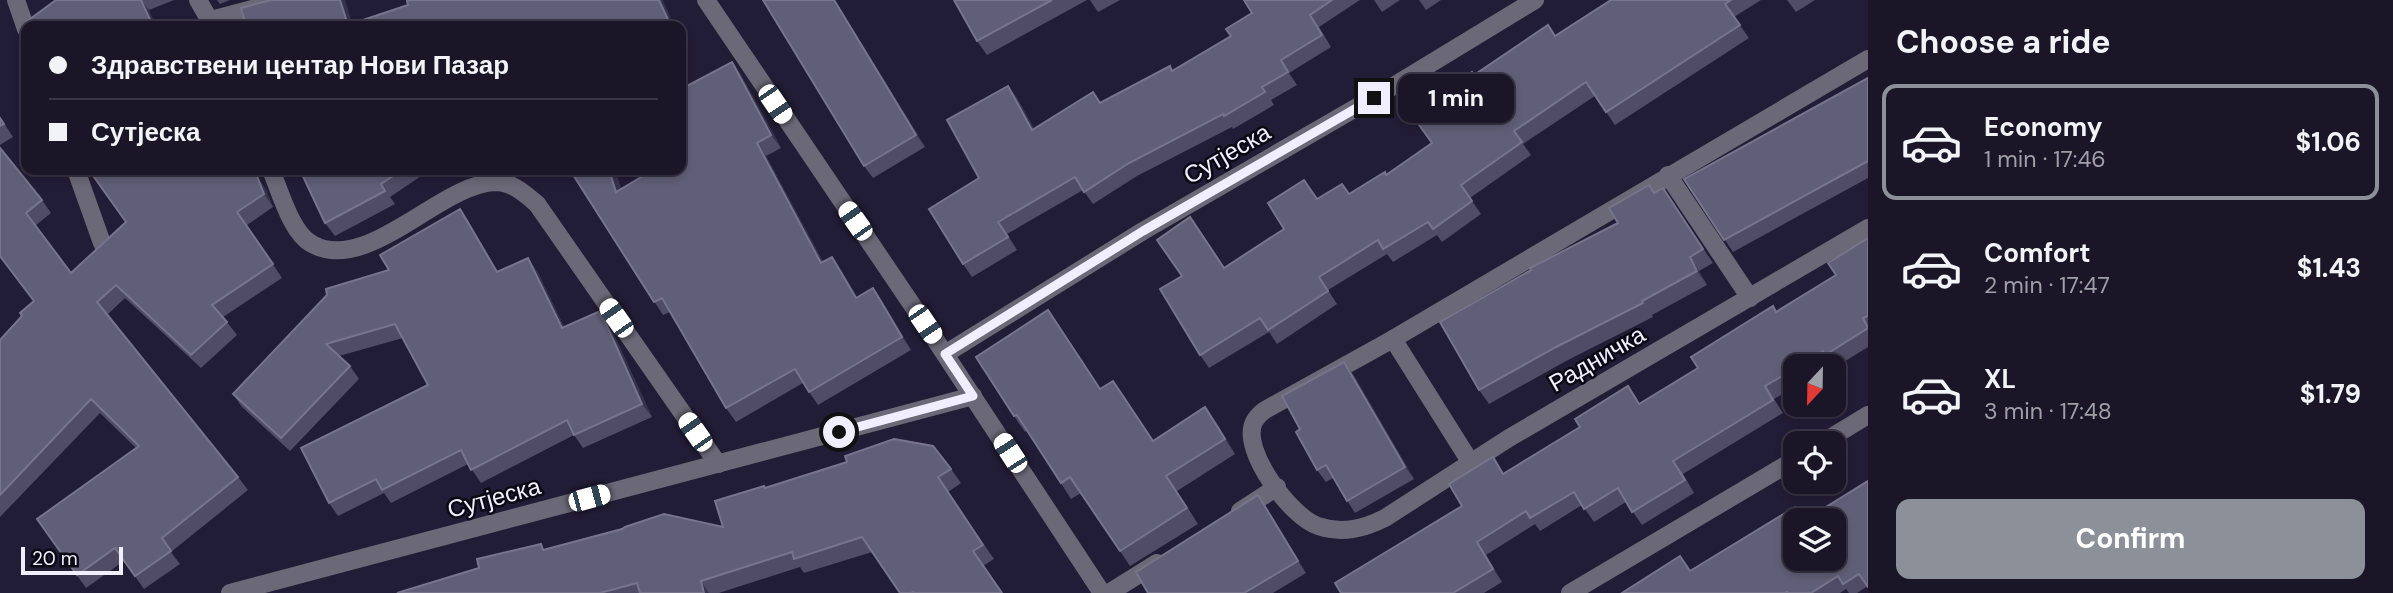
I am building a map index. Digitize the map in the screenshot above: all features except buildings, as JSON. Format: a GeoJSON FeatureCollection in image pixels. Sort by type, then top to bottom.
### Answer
{"type":"FeatureCollection","features":[{"type":"Feature","properties":{"kind":"street"},"geometry":{"type":"LineString","coordinates":[[16,0],[23,21]]}},
{"type":"Feature","properties":{"kind":"street"},"geometry":{"type":"LineString","coordinates":[[198,0],[211,21]]}},
{"type":"Feature","properties":{"kind":"street"},"geometry":{"type":"LineString","coordinates":[[218,21],[286,0]]}},
{"type":"Feature","properties":{"kind":"street"},"geometry":{"type":"LineString","coordinates":[[706,0],[945,354],[1102,593]]}},
{"type":"Feature","properties":{"kind":"street","name":"Сутјеска"},"geometry":{"type":"LineString","coordinates":[[945,354],[1143,231],[1535,0]]}},
{"type":"Feature","properties":{"kind":"street","name":"Радничка"},"geometry":{"type":"LineString","coordinates":[[1868,59],[1393,339],[1265,410],[1254,422],[1251,436],[1261,467],[1292,509],[1316,526],[1335,530],[1369,526],[1509,438],[1868,228]]}},
{"type":"Feature","properties":{"kind":"street"},"geometry":{"type":"LineString","coordinates":[[78,175],[102,243]]}},
{"type":"Feature","properties":{"kind":"street"},"geometry":{"type":"LineString","coordinates":[[273,175],[293,224],[311,244],[335,252],[361,248],[473,187],[497,182],[519,188],[537,204],[718,464]]}},
{"type":"Feature","properties":{"kind":"street"},"geometry":{"type":"LineString","coordinates":[[1668,175],[1750,298]]}},
{"type":"Feature","properties":{"kind":"street"},"geometry":{"type":"LineString","coordinates":[[1393,339],[1471,463]]}},
{"type":"Feature","properties":{"kind":"street","name":"Сутјеска"},"geometry":{"type":"LineString","coordinates":[[230,593],[973,396]]}},
{"type":"Feature","properties":{"kind":"street"},"geometry":{"type":"LineString","coordinates":[[1842,431],[1868,415]]}},
{"type":"Feature","properties":{"kind":"street"},"geometry":{"type":"LineString","coordinates":[[1570,593],[1783,467]]}},
{"type":"Feature","properties":{"kind":"street"},"geometry":{"type":"LineString","coordinates":[[1221,523],[1277,487]]}},
{"type":"Feature","properties":{"kind":"street"},"geometry":{"type":"LineString","coordinates":[[1109,593],[1176,551]]}},
{"type":"Feature","properties":{"kind":"route"},"geometry":{"type":"LineString","coordinates":[[839,432],[973,396],[945,354],[1143,231],[1374,98]]}}]}
